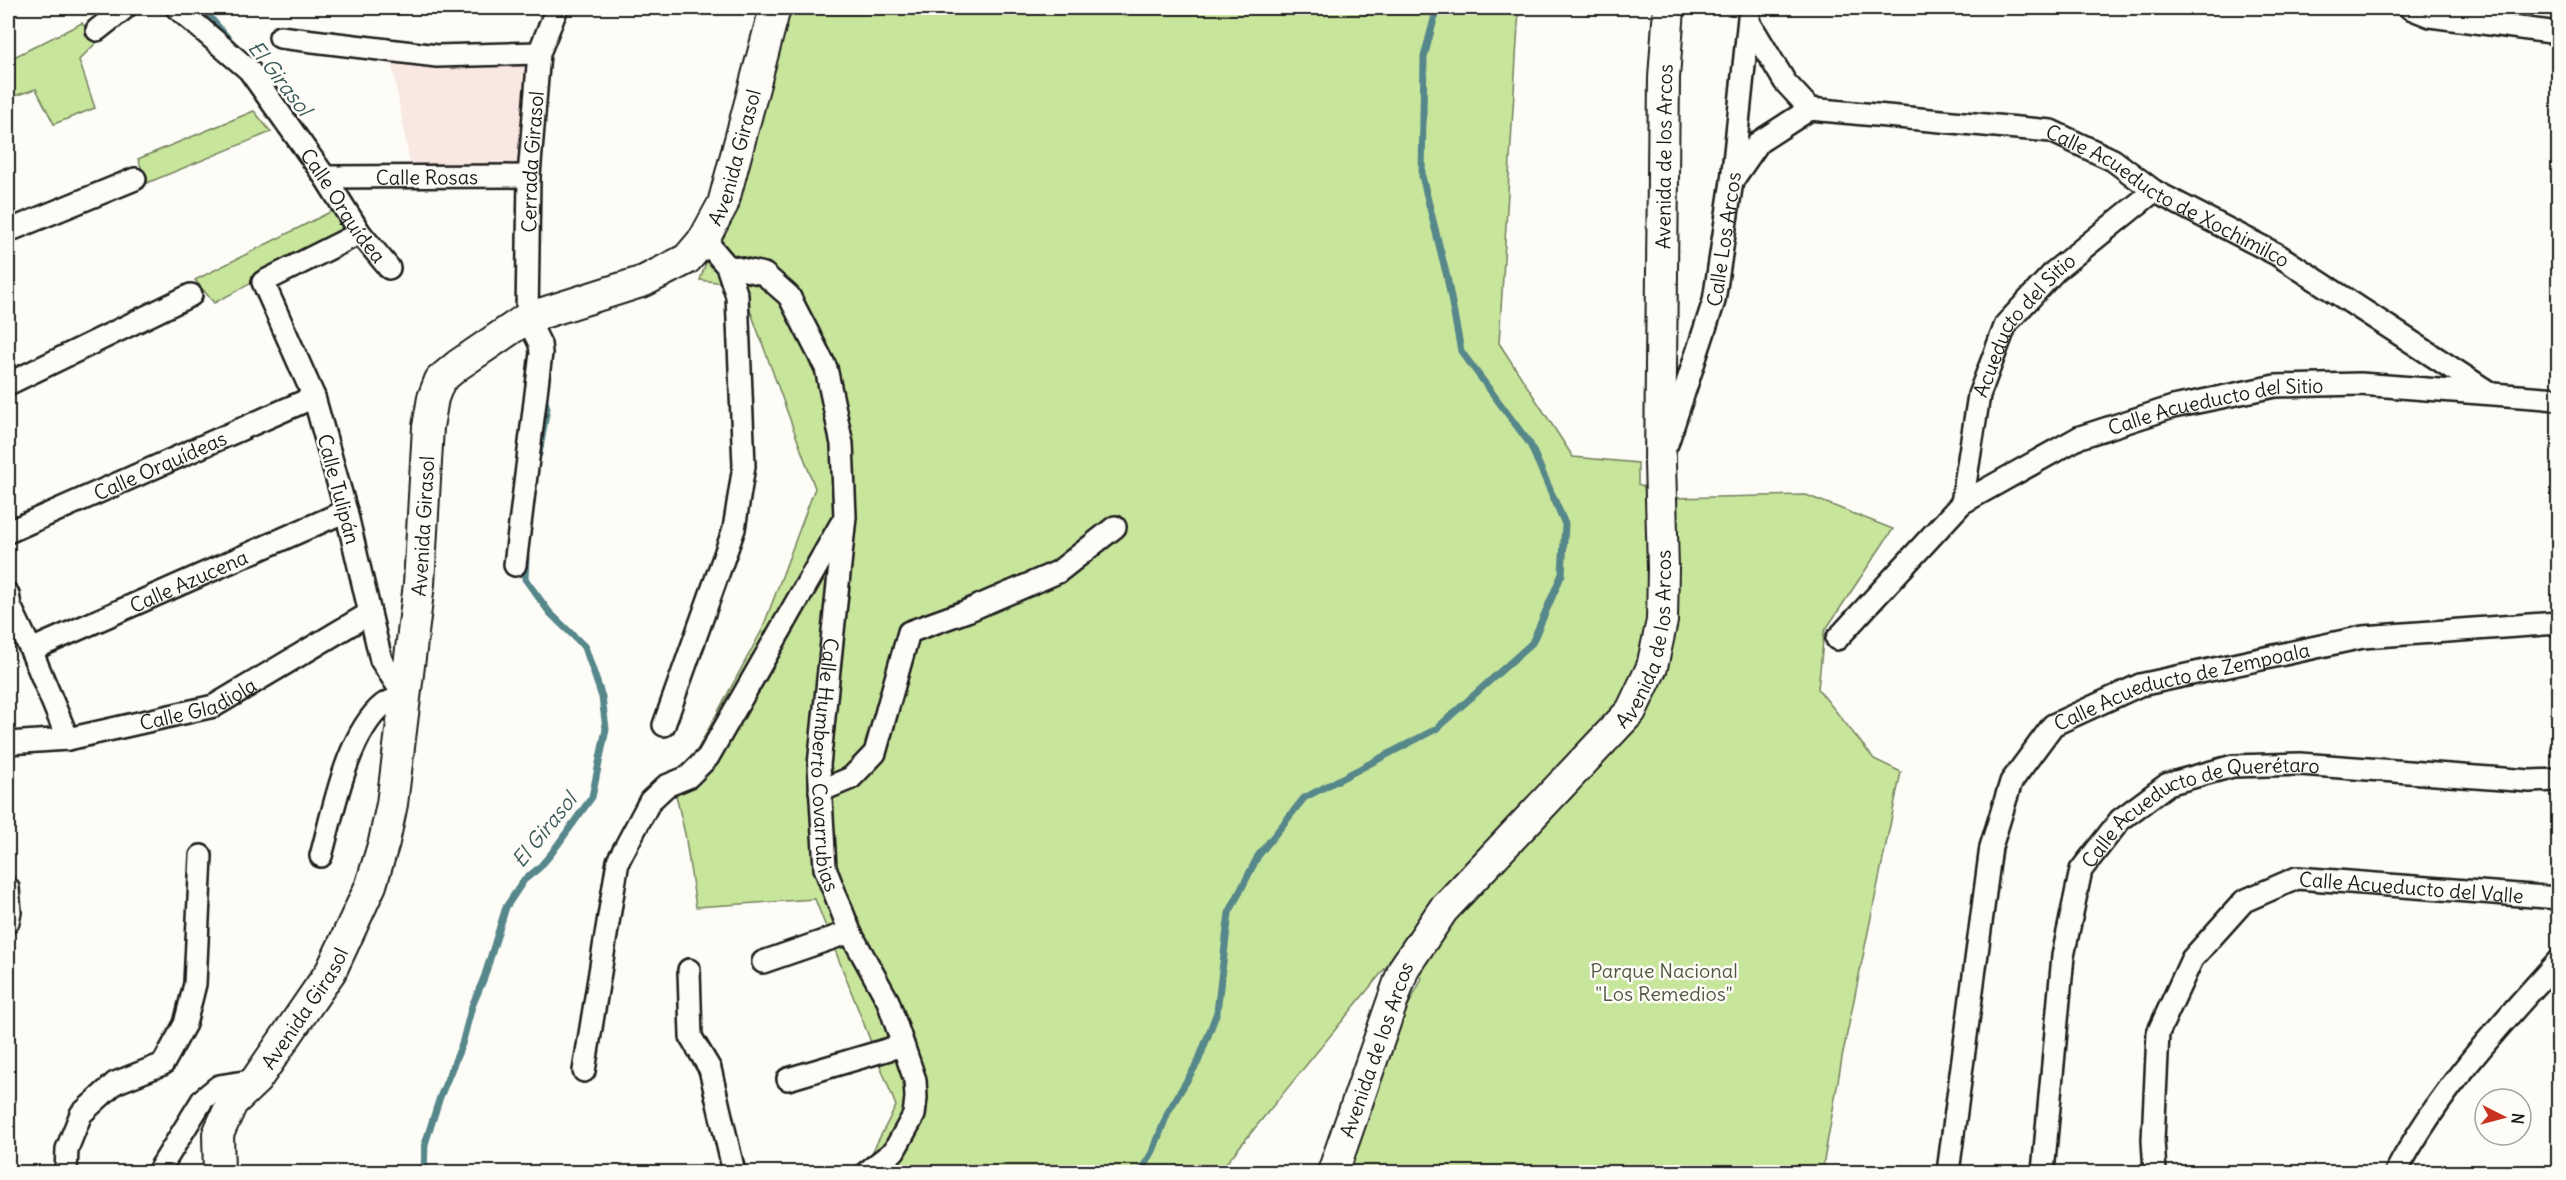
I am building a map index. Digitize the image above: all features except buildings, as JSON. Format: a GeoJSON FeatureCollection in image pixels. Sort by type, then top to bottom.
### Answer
{"type":"FeatureCollection","features":[{"type":"Feature","properties":{"kind":"street"},"geometry":{"type":"LineString","coordinates":[[97,30],[125,8]]}},
{"type":"Feature","properties":{"kind":"street","name":"Calle Orquídea"},"geometry":{"type":"LineString","coordinates":[[177,8],[249,70],[325,177],[360,233],[389,268]]}},
{"type":"Feature","properties":{"kind":"street","name":"Cerrada Girasol"},"geometry":{"type":"LineString","coordinates":[[527,318],[529,176],[539,53],[557,8]]}},
{"type":"Feature","properties":{"kind":"street","name":"Avenida Girasol"},"geometry":{"type":"LineString","coordinates":[[219,1173],[218,1134],[232,1103],[256,1080],[331,971],[371,885],[384,842],[392,804],[419,584],[428,427],[433,398],[440,380],[458,364],[527,318],[644,282],[687,259],[704,238],[723,204],[775,8]]}},
{"type":"Feature","properties":{"kind":"street","name":"Avenida de los Arcos"},"geometry":{"type":"LineString","coordinates":[[1333,1173],[1404,968],[1443,910],[1630,711],[1652,667],[1662,621],[1660,463],[1664,78],[1669,8]]}},
{"type":"Feature","properties":{"kind":"street"},"geometry":{"type":"LineString","coordinates":[[2410,8],[2430,16],[2559,33]]}},
{"type":"Feature","properties":{"kind":"street"},"geometry":{"type":"LineString","coordinates":[[1732,181],[1759,142],[1810,109],[1785,82],[1750,15]]}},
{"type":"Feature","properties":{"kind":"street","name":"Calle Los Arcos"},"geometry":{"type":"LineString","coordinates":[[1660,463],[1714,301],[1732,181],[1750,15]]}},
{"type":"Feature","properties":{"kind":"street"},"geometry":{"type":"LineString","coordinates":[[280,37],[437,56],[539,53]]}},
{"type":"Feature","properties":{"kind":"street","name":"Calle Acueducto de Xochimilco"},"geometry":{"type":"LineString","coordinates":[[1810,109],[2050,131],[2113,160],[2154,190],[2278,255],[2490,393]]}},
{"type":"Feature","properties":{"kind":"street","name":"Calle Rosas"},"geometry":{"type":"LineString","coordinates":[[325,177],[529,176]]}},
{"type":"Feature","properties":{"kind":"street"},"geometry":{"type":"LineString","coordinates":[[8,231],[135,179]]}},
{"type":"Feature","properties":{"kind":"street","name":"Acueducto del Sitio"},"geometry":{"type":"LineString","coordinates":[[1962,502],[1979,395],[2006,324],[2055,271],[2154,190]]}},
{"type":"Feature","properties":{"kind":"street","name":"Calle Tulipán"},"geometry":{"type":"LineString","coordinates":[[360,233],[263,282],[314,397],[346,511],[381,660],[405,697]]}},
{"type":"Feature","properties":{"kind":"street"},"geometry":{"type":"LineString","coordinates":[[664,725],[734,528],[744,466],[737,297],[727,266],[704,238]]}},
{"type":"Feature","properties":{"kind":"street","name":"Calle Humberto Covarrubias"},"geometry":{"type":"LineString","coordinates":[[727,266],[764,274],[789,296],[826,368],[842,444],[845,517],[819,765],[825,868],[850,932],[888,1001],[915,1080],[914,1115],[894,1151],[867,1173]]}},
{"type":"Feature","properties":{"kind":"street"},"geometry":{"type":"LineString","coordinates":[[8,384],[191,295]]}},
{"type":"Feature","properties":{"kind":"street"},"geometry":{"type":"LineString","coordinates":[[516,565],[541,353],[540,344],[527,318]]}},
{"type":"Feature","properties":{"kind":"street","name":"Calle Acueducto del Sitio"},"geometry":{"type":"LineString","coordinates":[[1962,502],[2080,437],[2173,407],[2275,386],[2360,384],[2559,399]]}},
{"type":"Feature","properties":{"kind":"street","name":"Calle Orquídeas"},"geometry":{"type":"LineString","coordinates":[[8,532],[314,397]]}},
{"type":"Feature","properties":{"kind":"street"},"geometry":{"type":"LineString","coordinates":[[1837,639],[1962,502]]}},
{"type":"Feature","properties":{"kind":"street","name":"Calle Azucena"},"geometry":{"type":"LineString","coordinates":[[31,650],[346,511]]}},
{"type":"Feature","properties":{"kind":"street"},"geometry":{"type":"LineString","coordinates":[[584,1071],[618,861],[650,801],[666,786],[688,777],[708,757],[845,517]]}},
{"type":"Feature","properties":{"kind":"street"},"geometry":{"type":"LineString","coordinates":[[820,791],[851,778],[875,753],[909,632],[967,611],[1058,572],[1115,527]]}},
{"type":"Feature","properties":{"kind":"street"},"geometry":{"type":"LineString","coordinates":[[8,602],[31,650],[68,739]]}},
{"type":"Feature","properties":{"kind":"street","name":"Calle Gladiola"},"geometry":{"type":"LineString","coordinates":[[8,743],[68,739],[214,706],[370,613]]}},
{"type":"Feature","properties":{"kind":"street","name":"Calle Acueducto de Zempoala"},"geometry":{"type":"LineString","coordinates":[[1948,1173],[1991,847],[2011,782],[2053,725],[2140,685],[2363,637],[2559,623]]}},
{"type":"Feature","properties":{"kind":"street"},"geometry":{"type":"LineString","coordinates":[[321,856],[352,749],[384,704],[405,697]]}},
{"type":"Feature","properties":{"kind":"street","name":"Calle Acueducto de Querétaro"},"geometry":{"type":"LineString","coordinates":[[2043,1173],[2063,956],[2081,870],[2120,820],[2168,784],[2233,766],[2300,764],[2530,781],[2559,780]]}},
{"type":"Feature","properties":{"kind":"street"},"geometry":{"type":"LineString","coordinates":[[66,1173],[67,1149],[81,1114],[115,1083],[163,1064],[185,1024],[195,984],[201,856]]}},
{"type":"Feature","properties":{"kind":"street","name":"Calle Acueducto del Valle"},"geometry":{"type":"LineString","coordinates":[[2155,1173],[2153,1140],[2158,1032],[2192,959],[2244,902],[2297,878],[2559,898]]}},
{"type":"Feature","properties":{"kind":"street"},"geometry":{"type":"LineString","coordinates":[[8,888],[8,915]]}},
{"type":"Feature","properties":{"kind":"street"},"geometry":{"type":"LineString","coordinates":[[763,962],[850,932]]}},
{"type":"Feature","properties":{"kind":"street"},"geometry":{"type":"LineString","coordinates":[[2396,1173],[2416,1134],[2482,1044],[2559,961]]}},
{"type":"Feature","properties":{"kind":"street"},"geometry":{"type":"LineString","coordinates":[[689,970],[691,1037],[710,1069],[735,1173]]}},
{"type":"Feature","properties":{"kind":"street"},"geometry":{"type":"LineString","coordinates":[[788,1079],[903,1045]]}},
{"type":"Feature","properties":{"kind":"street"},"geometry":{"type":"LineString","coordinates":[[158,1173],[203,1099],[219,1086],[256,1080]]}},
{"type":"Feature","properties":{"kind":"shaded area"},"geometry":{"type":"Polygon","coordinates":[[[391,58],[525,62],[521,165],[410,164],[391,58]]]}},
{"type":"Feature","properties":{"kind":"green space","name":"Parque Nacional \"Los Remedios\""},"geometry":{"type":"Polygon","coordinates":[[[783,8],[1519,8],[1499,343],[1573,457],[1638,463],[1638,484],[1671,498],[1806,495],[1893,529],[1824,632],[1818,689],[1874,759],[1901,772],[1842,1058],[1822,1172],[1327,1172],[1422,978],[1392,960],[1219,1172],[862,1172],[896,1106],[815,899],[696,907],[685,834],[675,791],[762,630],[815,488],[741,285],[700,280],[738,169],[783,8]]]}},
{"type":"Feature","properties":{"kind":"green space"},"geometry":{"type":"Polygon","coordinates":[[[82,23],[97,42],[79,60],[95,108],[54,124],[36,89],[8,98],[8,60],[82,23]]]}},
{"type":"Feature","properties":{"kind":"green space"},"geometry":{"type":"Polygon","coordinates":[[[254,111],[271,132],[147,183],[138,159],[254,111]]]}},
{"type":"Feature","properties":{"kind":"green space"},"geometry":{"type":"Polygon","coordinates":[[[332,211],[346,233],[214,303],[195,280],[332,211]]]}},
{"type":"Feature","properties":{"kind":"waterway","name":"El Girasol"},"geometry":{"type":"LineString","coordinates":[[202,8],[233,44]]}},
{"type":"Feature","properties":{"kind":"waterway"},"geometry":{"type":"LineString","coordinates":[[1140,1172],[1153,1151],[1168,1112],[1198,1062],[1217,1012],[1229,913],[1258,856],[1304,798],[1436,729],[1532,643],[1562,574],[1565,524],[1530,444],[1461,351],[1447,277],[1422,176],[1424,57],[1437,8]]}},
{"type":"Feature","properties":{"kind":"waterway","name":"El Girasol"},"geometry":{"type":"LineString","coordinates":[[539,454],[547,408],[543,394]]}},
{"type":"Feature","properties":{"kind":"waterway","name":"El Girasol"},"geometry":{"type":"LineString","coordinates":[[424,1172],[425,1144],[440,1097],[462,1044],[472,1006],[484,978],[506,907],[524,880],[551,854],[592,797],[606,729],[602,697],[585,647],[550,613],[525,579],[526,557]]}}]}
